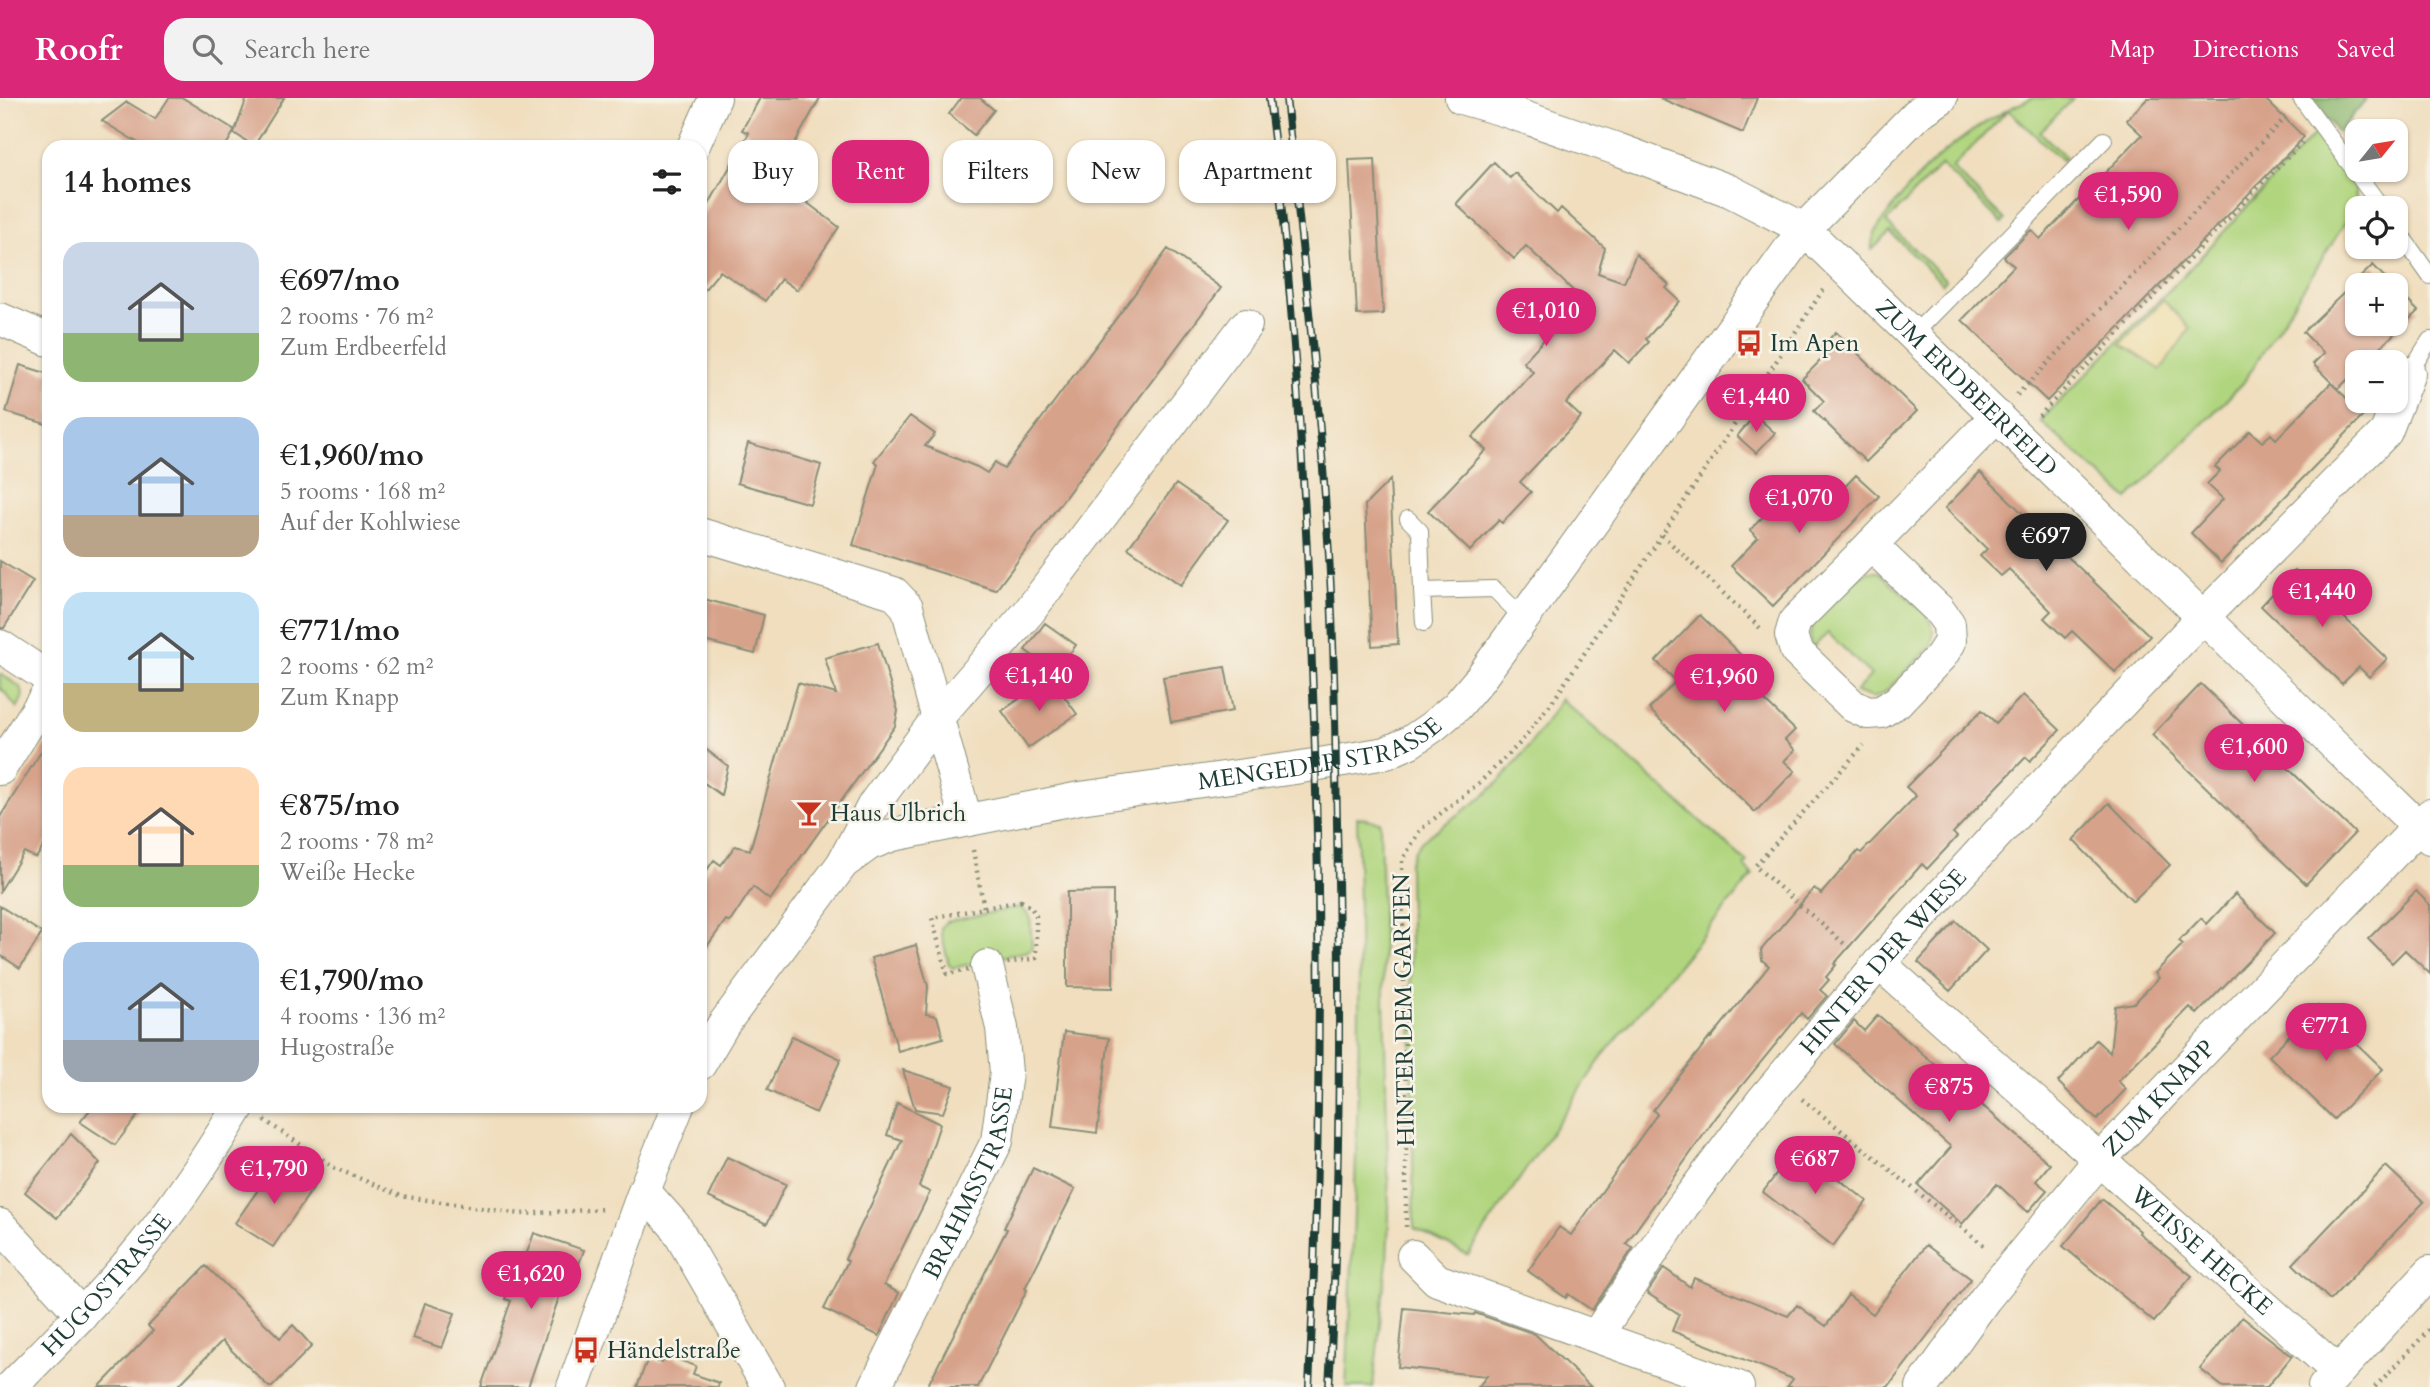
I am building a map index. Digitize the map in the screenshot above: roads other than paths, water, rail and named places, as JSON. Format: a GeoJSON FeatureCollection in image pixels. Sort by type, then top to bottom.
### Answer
{"type":"FeatureCollection","features":[{"type":"Feature","properties":{"kind":"street"},"geometry":{"type":"LineString","coordinates":[[696,140],[715,98]]}},
{"type":"Feature","properties":{"kind":"street"},"geometry":{"type":"LineString","coordinates":[[1461,98],[1503,110],[1730,191],[1804,229]]}},
{"type":"Feature","properties":{"kind":"street","name":"MENGEDER STRASSE"},"geometry":{"type":"LineString","coordinates":[[707,1052],[723,1025],[843,863],[869,844],[893,835],[1080,798],[1386,753],[1410,742],[1457,706],[1524,619],[1804,229],[1917,114],[1941,98]]}},
{"type":"Feature","properties":{"kind":"street","name":"ZUM ERDBEERFELD"},"geometry":{"type":"LineString","coordinates":[[1804,229],[2203,617],[2426,827]]}},
{"type":"Feature","properties":{"kind":"street"},"geometry":{"type":"LineString","coordinates":[[0,319],[42,337]]}},
{"type":"Feature","properties":{"kind":"street"},"geometry":{"type":"LineString","coordinates":[[843,863],[874,804],[939,716],[1028,613],[1246,325]]}},
{"type":"Feature","properties":{"kind":"street","name":"HINTER DER WIESE"},"geometry":{"type":"LineString","coordinates":[[1597,1335],[1683,1206],[1779,1081],[1876,966],[2203,617],[2386,432],[2409,373]]}},
{"type":"Feature","properties":{"kind":"street"},"geometry":{"type":"LineString","coordinates":[[1871,545],[1938,609],[1949,624],[1950,642],[1941,656],[1897,702],[1881,712],[1868,713],[1853,706],[1796,651],[1791,635],[1796,621],[1997,416]]}},
{"type":"Feature","properties":{"kind":"street"},"geometry":{"type":"LineString","coordinates":[[707,536],[894,593],[907,607],[966,820]]}},
{"type":"Feature","properties":{"kind":"street"},"geometry":{"type":"LineString","coordinates":[[0,646],[42,673]]}},
{"type":"Feature","properties":{"kind":"street"},"geometry":{"type":"LineString","coordinates":[[0,769],[42,702]]}},
{"type":"Feature","properties":{"kind":"street","name":"ZUM KNAPP"},"geometry":{"type":"LineString","coordinates":[[1922,1387],[1985,1299],[2101,1158],[2426,827]]}},
{"type":"Feature","properties":{"kind":"street","name":"BRAHMSSTRASSE"},"geometry":{"type":"LineString","coordinates":[[875,1387],[997,1141],[1006,1073],[1002,1028],[987,966]]}},
{"type":"Feature","properties":{"kind":"street","name":"WEISSE HECKE"},"geometry":{"type":"LineString","coordinates":[[1876,966],[2101,1158],[2331,1379]]}},
{"type":"Feature","properties":{"kind":"street","name":"HUGOSTRASSE"},"geometry":{"type":"LineString","coordinates":[[12,1387],[132,1259],[245,1113]]}},
{"type":"Feature","properties":{"kind":"street"},"geometry":{"type":"LineString","coordinates":[[573,1387],[639,1202],[675,1113]]}},
{"type":"Feature","properties":{"kind":"street"},"geometry":{"type":"LineString","coordinates":[[639,1202],[675,1226],[768,1387]]}},
{"type":"Feature","properties":{"kind":"street"},"geometry":{"type":"LineString","coordinates":[[0,1224],[82,1315]]}},
{"type":"Feature","properties":{"kind":"street"},"geometry":{"type":"LineString","coordinates":[[1413,1256],[1437,1280],[1738,1387]]}},
{"type":"Feature","properties":{"kind":"street"},"geometry":{"type":"LineString","coordinates":[[2331,1379],[2430,1272]]}},
{"type":"Feature","properties":{"kind":"lane"},"geometry":{"type":"LineString","coordinates":[[2301,98],[2373,196]]}},
{"type":"Feature","properties":{"kind":"lane"},"geometry":{"type":"LineString","coordinates":[[1913,335],[2104,140]]}},
{"type":"Feature","properties":{"kind":"lane"},"geometry":{"type":"LineString","coordinates":[[2408,245],[2430,276]]}},
{"type":"Feature","properties":{"kind":"lane"},"geometry":{"type":"LineString","coordinates":[[2409,373],[2430,340]]}},
{"type":"Feature","properties":{"kind":"lane"},"geometry":{"type":"LineString","coordinates":[[1408,519],[1420,531],[1424,623]]}},
{"type":"Feature","properties":{"kind":"lane"},"geometry":{"type":"LineString","coordinates":[[1422,591],[1493,589],[1524,619]]}},
{"type":"Feature","properties":{"kind":"railway"},"geometry":{"type":"LineString","coordinates":[[1269,98],[1297,382],[1306,525],[1315,757],[1319,937],[1318,1117],[1309,1387]]}},
{"type":"Feature","properties":{"kind":"railway"},"geometry":{"type":"LineString","coordinates":[[1286,98],[1318,408],[1329,550],[1335,706],[1339,1034],[1329,1387]]}},
{"type":"Feature","properties":{"kind":"place","name":"Im Apen"},"geometry":{"type":"Point","coordinates":[1749,343]}},
{"type":"Feature","properties":{"kind":"place","name":"Haus Ulbrich"},"geometry":{"type":"Point","coordinates":[809,813]}},
{"type":"Feature","properties":{"kind":"place","name":"Händelstraße"},"geometry":{"type":"Point","coordinates":[586,1350]}}]}
